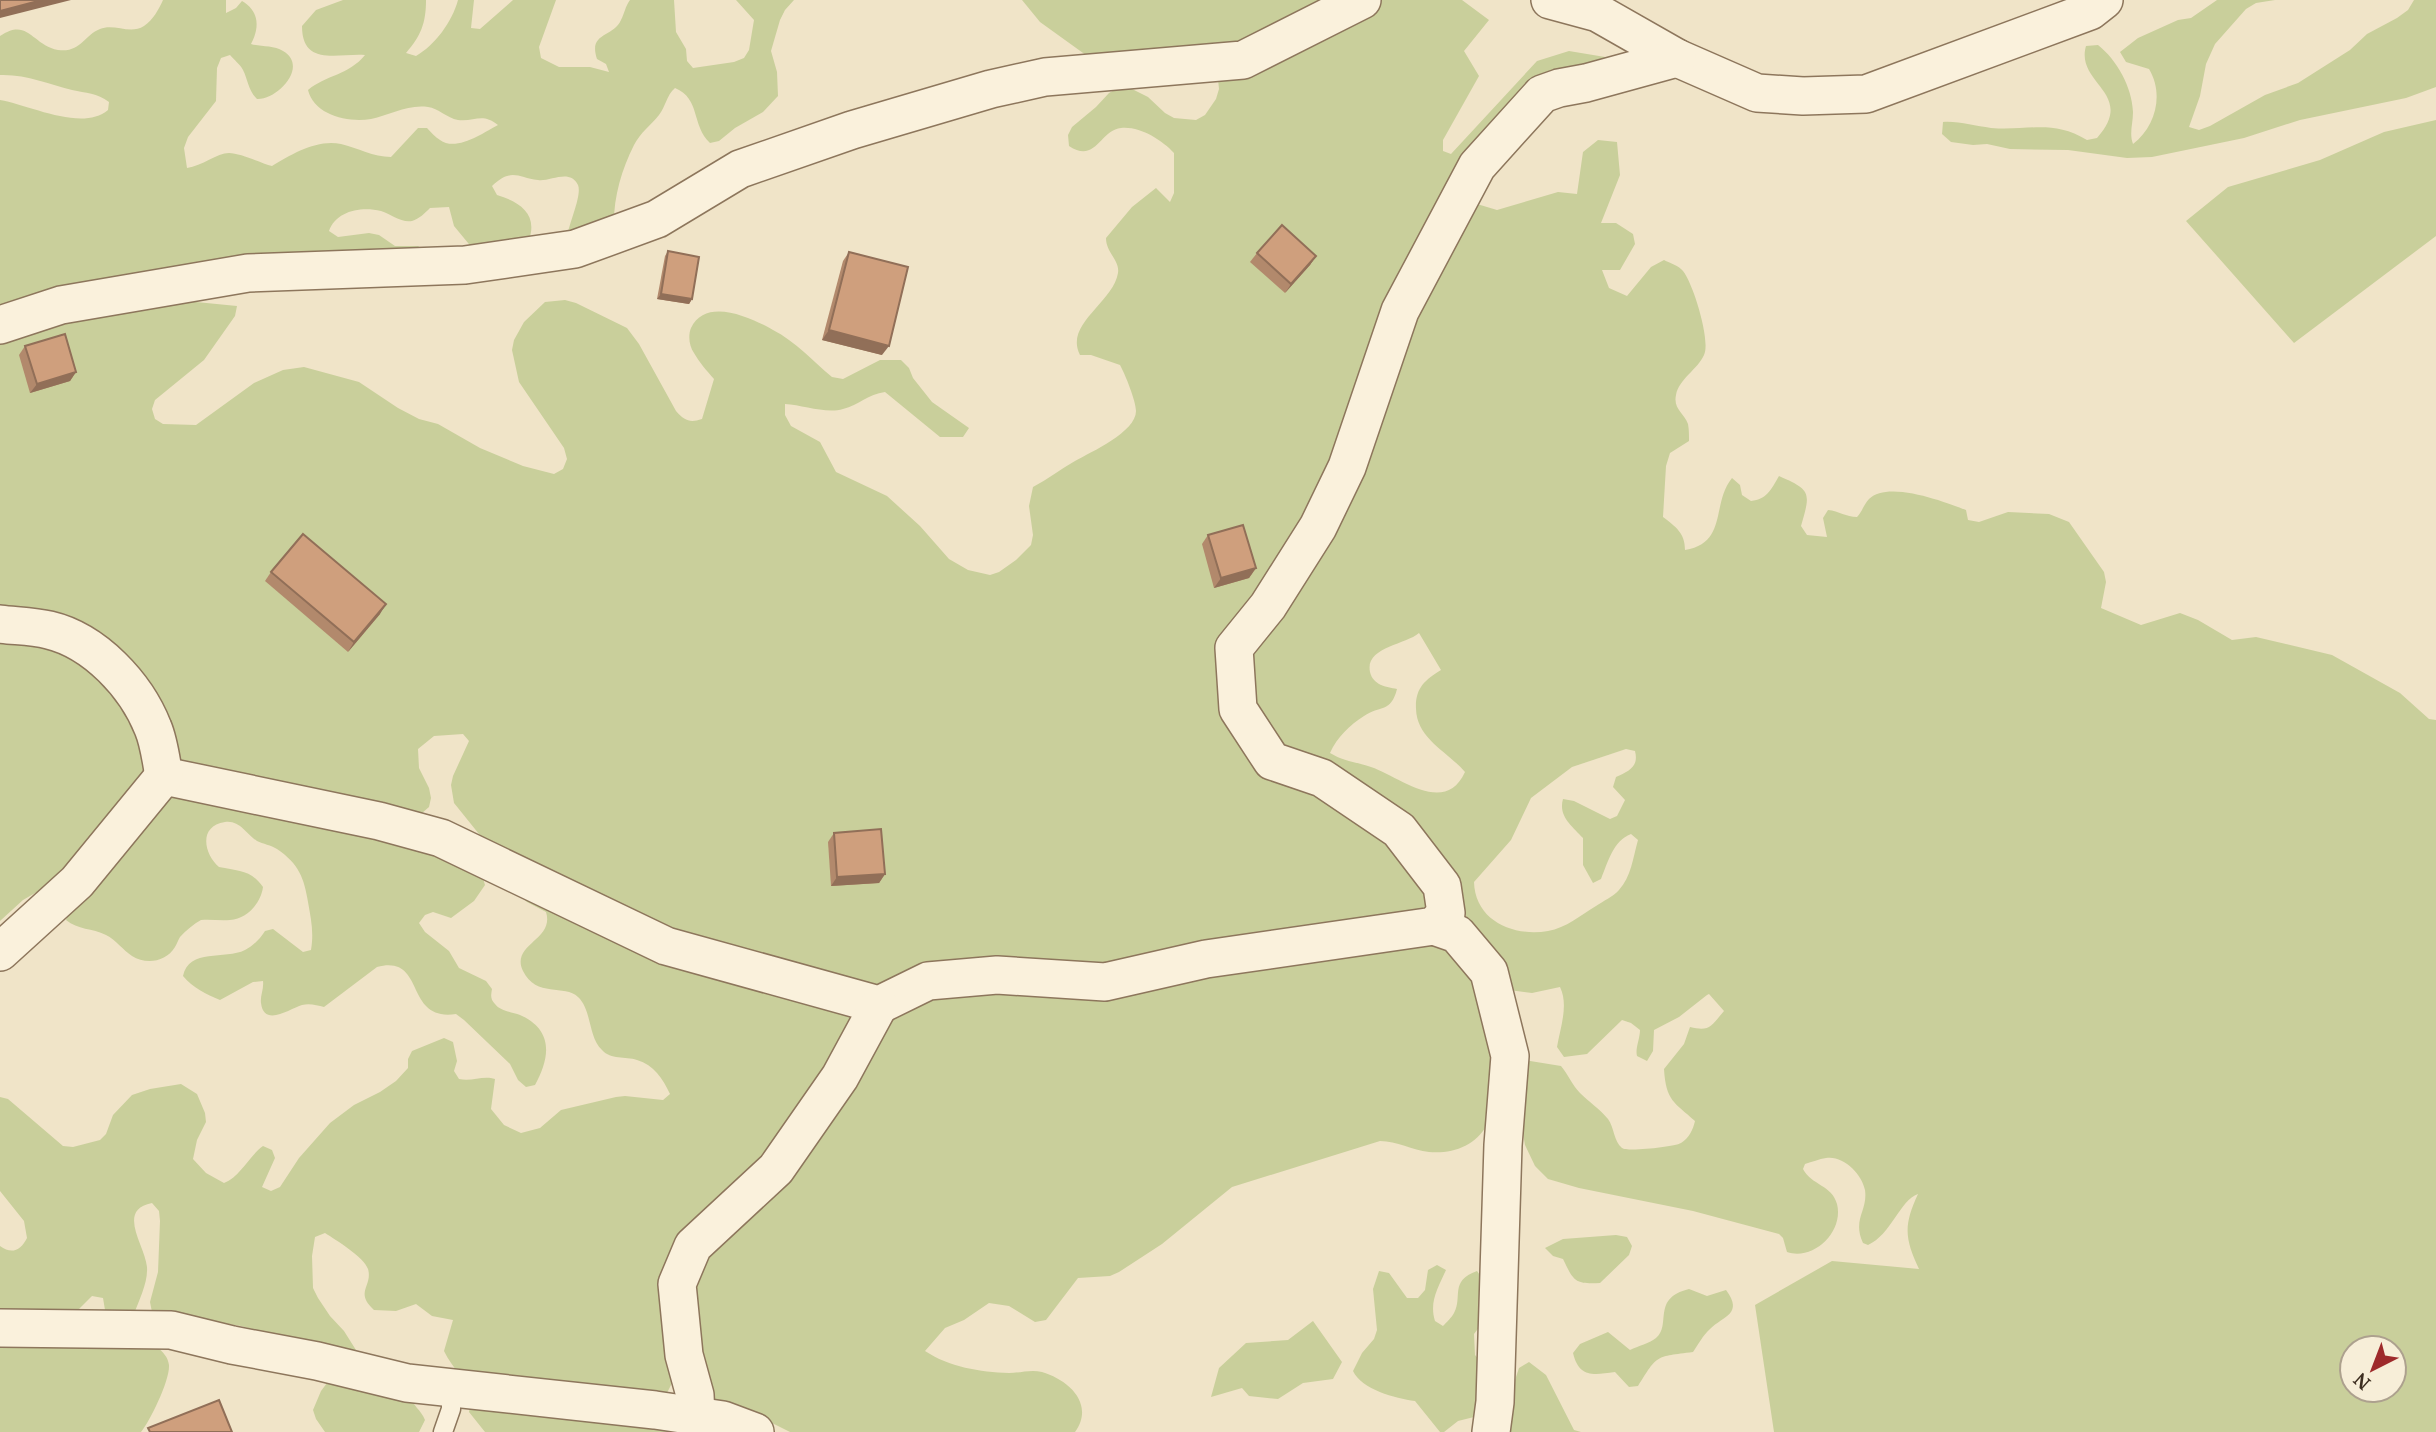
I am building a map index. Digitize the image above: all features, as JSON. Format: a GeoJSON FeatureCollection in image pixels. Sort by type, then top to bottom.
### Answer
{"type":"FeatureCollection","features":[{"type":"Feature","properties":{"kind":"street"},"geometry":{"type":"LineString","coordinates":[[0,325],[61,305],[248,273],[465,265],[575,249],[657,219],[740,169],[852,130],[991,89],[1045,77],[1243,60],[1362,0]]}},
{"type":"Feature","properties":{"kind":"street"},"geometry":{"type":"LineString","coordinates":[[1550,0],[1598,13],[1677,58],[1757,93],[1803,96],[1866,94],[2090,11],[2104,0]]}},
{"type":"Feature","properties":{"kind":"street"},"geometry":{"type":"LineString","coordinates":[[1434,926],[1446,913],[1442,886],[1399,830],[1322,778],[1272,761],[1238,709],[1234,648],[1268,606],[1318,527],[1347,467],[1401,311],[1477,166],[1542,94],[1677,58]]}},
{"type":"Feature","properties":{"kind":"street"},"geometry":{"type":"LineString","coordinates":[[0,624],[50,630],[88,647],[108,664],[132,691],[153,728],[164,776]]}},
{"type":"Feature","properties":{"kind":"street"},"geometry":{"type":"LineString","coordinates":[[164,776],[379,821],[441,838],[666,946],[879,1005]]}},
{"type":"Feature","properties":{"kind":"street"},"geometry":{"type":"LineString","coordinates":[[0,952],[77,882],[164,776]]}},
{"type":"Feature","properties":{"kind":"street"},"geometry":{"type":"LineString","coordinates":[[696,1416],[695,1395],[684,1355],[677,1284],[693,1246],[776,1169],[840,1077],[879,1005],[928,981],[997,975],[1105,982],[1206,959],[1434,926],[1457,934],[1489,972],[1510,1056],[1503,1145],[1495,1402],[1491,1432]]}},
{"type":"Feature","properties":{"kind":"street"},"geometry":{"type":"LineString","coordinates":[[0,1328],[171,1330],[407,1383],[546,1396],[696,1416],[723,1420],[755,1432]]}},
{"type":"Feature","properties":{"kind":"lane"},"geometry":{"type":"LineString","coordinates":[[443,1432],[451,1409],[451,1387]]}},
{"type":"Feature","properties":{"kind":"green space"},"geometry":{"type":"Polygon","coordinates":[[[163,0],[226,0],[226,13],[242,1],[255,15],[257,26],[251,44],[279,49],[290,57],[293,65],[288,81],[274,94],[257,99],[239,64],[230,55],[221,58],[217,68],[216,101],[188,137],[184,148],[187,168],[229,153],[272,166],[305,149],[323,144],[341,144],[378,156],[391,157],[418,128],[427,128],[440,140],[454,144],[469,140],[498,125],[483,118],[458,120],[435,109],[421,106],[371,119],[352,120],[333,115],[317,106],[308,90],[352,67],[365,55],[333,56],[315,53],[308,48],[304,39],[302,26],[316,10],[343,0],[426,0],[422,29],[406,53],[416,56],[430,46],[442,32],[458,0],[474,0],[471,28],[480,29],[513,0],[556,0],[539,47],[541,58],[559,67],[590,67],[609,72],[606,64],[597,59],[596,44],[617,26],[630,0],[674,0],[676,32],[686,49],[687,61],[693,68],[744,58],[749,50],[754,20],[736,0],[794,0],[780,20],[771,51],[777,72],[778,96],[763,112],[719,141],[710,143],[700,128],[689,99],[675,88],[659,115],[636,141],[629,155],[616,196],[614,228],[568,233],[579,189],[574,180],[565,176],[538,180],[510,175],[492,186],[497,195],[513,201],[525,210],[531,223],[529,240],[473,249],[454,226],[449,207],[430,208],[412,221],[400,220],[381,211],[365,209],[350,212],[337,219],[329,231],[338,237],[369,233],[379,235],[395,246],[418,246],[426,252],[380,270],[186,301],[237,306],[235,316],[204,360],[155,400],[152,409],[155,419],[163,424],[196,425],[254,383],[283,370],[304,367],[359,382],[398,408],[419,419],[438,424],[480,448],[523,466],[554,474],[563,469],[567,459],[564,448],[519,382],[512,350],[514,340],[524,322],[545,302],[565,300],[576,303],[627,328],[639,344],[676,411],[691,421],[702,419],[714,379],[692,350],[691,328],[698,318],[707,313],[730,312],[753,320],[781,335],[832,377],[843,379],[880,360],[901,360],[932,402],[969,428],[963,437],[940,437],[885,392],[836,410],[785,404],[785,415],[791,426],[820,442],[836,472],[887,496],[920,526],[949,559],[968,570],[990,575],[1016,560],[1031,545],[1033,535],[1029,506],[1033,487],[1121,434],[1134,419],[1136,411],[1120,365],[1091,355],[1080,355],[1078,333],[1108,294],[1118,273],[1106,238],[1132,207],[1156,188],[1170,202],[1174,193],[1174,153],[1163,143],[1136,129],[1114,130],[1086,151],[1069,146],[1068,135],[1072,127],[1118,88],[1128,87],[1148,97],[1174,118],[1196,120],[1205,115],[1219,89],[1218,79],[1090,58],[1040,22],[1022,0],[1462,0],[1489,20],[1464,51],[1479,76],[1443,140],[1443,151],[1451,154],[1537,61],[1569,51],[1611,58],[1512,128],[1477,204],[1497,210],[1558,192],[1577,194],[1583,152],[1598,140],[1617,142],[1620,175],[1601,223],[1616,223],[1633,234],[1635,244],[1620,270],[1602,270],[1609,288],[1627,296],[1651,267],[1664,260],[1679,268],[1687,277],[1703,325],[1706,348],[1704,355],[1681,384],[1675,400],[1688,424],[1689,441],[1670,453],[1666,466],[1663,517],[1676,527],[1685,544],[1685,550],[1699,546],[1708,539],[1732,478],[1740,485],[1742,495],[1751,501],[1765,496],[1779,476],[1803,489],[1807,499],[1801,526],[1807,535],[1827,537],[1823,518],[1828,510],[1857,517],[1869,499],[1889,492],[1917,494],[1945,502],[1966,510],[1968,520],[1979,522],[2008,512],[2049,514],[2069,522],[2104,572],[2106,582],[2101,608],[2141,625],[2180,613],[2232,640],[2256,637],[2332,655],[2400,693],[2429,719],[2436,720],[2436,1432],[1774,1432],[1755,1305],[1832,1261],[1919,1269],[1908,1232],[1910,1215],[1918,1194],[1906,1203],[1883,1234],[1868,1245],[1863,1243],[1860,1235],[1865,1190],[1856,1172],[1839,1159],[1823,1158],[1805,1164],[1803,1169],[1811,1179],[1831,1193],[1837,1204],[1838,1214],[1836,1224],[1825,1242],[1817,1248],[1797,1254],[1787,1252],[1779,1234],[1693,1211],[1579,1188],[1548,1179],[1535,1166],[1525,1145],[1522,1128],[1524,1060],[1561,1066],[1577,1090],[1608,1119],[1622,1148],[1677,1145],[1692,1131],[1695,1121],[1676,1105],[1669,1095],[1664,1069],[1684,1044],[1690,1027],[1706,1028],[1724,1011],[1707,995],[1679,1017],[1654,1030],[1653,1051],[1647,1061],[1637,1056],[1640,1030],[1622,1020],[1587,1054],[1564,1057],[1557,1047],[1564,1009],[1560,987],[1532,993],[1509,990],[1461,907],[1464,952],[1497,1006],[1487,1125],[1470,1143],[1455,1150],[1438,1152],[1380,1141],[1232,1187],[1162,1244],[1119,1272],[1110,1276],[1078,1278],[1046,1320],[1035,1322],[1009,1306],[989,1303],[964,1320],[945,1328],[925,1351],[954,1365],[976,1370],[1009,1373],[1038,1371],[1052,1376],[1070,1387],[1080,1403],[1082,1412],[1075,1432],[790,1432],[762,1418],[720,1407],[677,1373],[667,1393],[659,1400],[695,1432],[485,1432],[469,1412],[467,1387],[444,1351],[453,1320],[432,1316],[416,1304],[396,1311],[374,1310],[365,1298],[369,1275],[365,1264],[325,1233],[315,1237],[312,1256],[313,1288],[318,1298],[361,1358],[409,1395],[425,1420],[419,1432],[325,1432],[313,1410],[321,1391],[333,1375],[292,1340],[241,1326],[152,1312],[150,1302],[158,1272],[160,1221],[159,1211],[152,1203],[141,1207],[134,1221],[147,1273],[134,1314],[106,1316],[103,1298],[92,1296],[62,1326],[88,1347],[157,1347],[163,1353],[169,1365],[168,1372],[159,1400],[145,1427],[141,1432],[0,1432],[0,1246],[16,1250],[27,1238],[24,1221],[0,1191],[0,1097],[8,1099],[63,1146],[73,1147],[100,1140],[106,1134],[113,1115],[132,1095],[181,1084],[197,1094],[205,1113],[206,1122],[197,1140],[193,1159],[206,1173],[224,1183],[235,1176],[263,1146],[272,1150],[275,1158],[262,1187],[271,1191],[280,1187],[299,1158],[330,1123],[354,1105],[396,1081],[408,1068],[412,1051],[444,1038],[453,1042],[457,1061],[454,1071],[459,1079],[495,1079],[491,1109],[504,1125],[521,1133],[540,1128],[561,1110],[625,1096],[663,1100],[670,1094],[661,1078],[648,1065],[637,1060],[614,1057],[602,1050],[594,1038],[586,1009],[578,997],[566,991],[535,985],[523,971],[522,954],[544,929],[546,912],[521,896],[483,839],[454,803],[451,785],[453,776],[469,741],[463,734],[434,736],[418,749],[419,768],[431,798],[429,807],[422,813],[402,813],[349,824],[365,838],[376,838],[422,853],[462,852],[482,875],[485,885],[474,901],[451,918],[433,912],[425,915],[419,923],[425,932],[449,951],[459,968],[486,981],[492,989],[492,999],[497,1006],[520,1015],[539,1028],[544,1037],[546,1055],[535,1085],[526,1087],[518,1080],[510,1064],[456,1014],[439,1014],[428,1008],[410,978],[403,970],[393,966],[377,967],[324,1007],[305,1004],[272,1015],[263,1010],[261,1003],[263,981],[253,982],[220,1000],[191,984],[183,976],[192,962],[200,958],[245,950],[265,931],[273,929],[303,952],[311,950],[311,920],[305,886],[299,872],[291,860],[275,848],[257,841],[235,823],[225,822],[211,829],[207,835],[207,848],[219,867],[254,877],[263,887],[259,899],[242,917],[201,920],[187,930],[171,952],[161,959],[137,959],[106,935],[66,920],[69,912],[49,885],[23,900],[0,921],[0,100],[70,118],[97,116],[108,110],[109,102],[96,95],[37,80],[0,75],[0,36],[17,29],[49,47],[66,50],[77,46],[100,29],[139,28],[153,18],[163,0]],[[1419,633],[1380,652],[1370,664],[1370,672],[1380,685],[1397,689],[1395,697],[1388,705],[1349,727],[1330,753],[1371,767],[1421,790],[1446,791],[1456,785],[1465,772],[1427,737],[1416,709],[1419,690],[1441,670],[1419,633]],[[1626,749],[1572,767],[1531,798],[1511,840],[1474,882],[1476,896],[1489,916],[1510,928],[1548,931],[1573,921],[1619,890],[1629,873],[1638,840],[1631,834],[1625,837],[1615,847],[1601,879],[1593,883],[1583,865],[1583,838],[1564,816],[1562,805],[1563,799],[1574,801],[1610,819],[1617,816],[1625,800],[1613,787],[1616,777],[1629,770],[1636,761],[1635,751],[1626,749]]]}},
{"type":"Feature","properties":{"kind":"green space"},"geometry":{"type":"Polygon","coordinates":[[[2217,0],[2275,0],[2256,3],[2246,9],[2215,44],[2206,64],[2200,96],[2189,127],[2199,130],[2210,126],[2265,95],[2298,83],[2350,50],[2367,34],[2397,18],[2408,10],[2414,0],[2436,0],[2436,87],[2406,98],[2300,120],[2244,138],[2152,157],[2127,158],[2068,150],[1973,145],[1951,142],[1942,134],[1943,122],[1949,122],[2005,129],[2051,128],[2087,140],[2097,138],[2108,123],[2111,110],[2108,99],[2085,59],[2086,46],[2098,45],[2111,58],[2130,93],[2133,144],[2141,137],[2152,119],[2157,99],[2156,89],[2149,69],[2126,62],[2120,52],[2138,38],[2178,20],[2191,18],[2217,0]]]}},
{"type":"Feature","properties":{"kind":"green space"},"geometry":{"type":"Polygon","coordinates":[[[2436,120],[2436,236],[2294,343],[2186,221],[2228,187],[2320,160],[2384,132],[2436,120]]]}},
{"type":"Feature","properties":{"kind":"green space"},"geometry":{"type":"Polygon","coordinates":[[[1616,1235],[1627,1237],[1632,1246],[1629,1255],[1600,1283],[1576,1280],[1563,1259],[1553,1256],[1545,1248],[1563,1239],[1616,1235]]]}},
{"type":"Feature","properties":{"kind":"green space"},"geometry":{"type":"Polygon","coordinates":[[[1437,1265],[1446,1270],[1435,1295],[1433,1314],[1435,1321],[1443,1326],[1454,1313],[1460,1284],[1468,1275],[1477,1271],[1490,1289],[1486,1318],[1474,1334],[1475,1355],[1496,1379],[1478,1416],[1458,1421],[1444,1432],[1440,1432],[1415,1401],[1371,1388],[1357,1378],[1353,1371],[1377,1330],[1373,1289],[1379,1271],[1389,1273],[1407,1298],[1418,1298],[1425,1290],[1428,1270],[1437,1265]]]}},
{"type":"Feature","properties":{"kind":"green space"},"geometry":{"type":"Polygon","coordinates":[[[1689,1289],[1707,1296],[1726,1290],[1733,1304],[1730,1314],[1707,1331],[1693,1352],[1671,1355],[1654,1362],[1638,1386],[1629,1387],[1615,1372],[1594,1374],[1579,1367],[1573,1353],[1580,1344],[1608,1332],[1630,1350],[1656,1338],[1663,1326],[1664,1312],[1670,1299],[1689,1289]]]}},
{"type":"Feature","properties":{"kind":"green space"},"geometry":{"type":"Polygon","coordinates":[[[1313,1321],[1342,1362],[1333,1379],[1303,1383],[1278,1399],[1249,1396],[1242,1388],[1211,1397],[1219,1368],[1246,1343],[1288,1340],[1313,1321]]]}},
{"type":"Feature","properties":{"kind":"green space"},"geometry":{"type":"Polygon","coordinates":[[[1529,1362],[1546,1375],[1574,1430],[1581,1432],[1503,1432],[1505,1410],[1519,1368],[1529,1362]]]}},
{"type":"Feature","properties":{"kind":"building"},"geometry":{"type":"Polygon","coordinates":[[[0,0],[42,0],[0,11],[0,0]]]}},
{"type":"Feature","properties":{"kind":"building"},"geometry":{"type":"Polygon","coordinates":[[[1282,225],[1316,256],[1291,284],[1257,253],[1282,225]]]}},
{"type":"Feature","properties":{"kind":"building"},"geometry":{"type":"Polygon","coordinates":[[[668,251],[699,257],[692,299],[661,294],[668,251]]]}},
{"type":"Feature","properties":{"kind":"building"},"geometry":{"type":"Polygon","coordinates":[[[849,252],[908,267],[889,346],[829,330],[849,252]]]}},
{"type":"Feature","properties":{"kind":"building"},"geometry":{"type":"Polygon","coordinates":[[[65,334],[76,372],[37,384],[25,346],[65,334]]]}},
{"type":"Feature","properties":{"kind":"building"},"geometry":{"type":"Polygon","coordinates":[[[1243,525],[1256,568],[1221,578],[1208,535],[1243,525]]]}},
{"type":"Feature","properties":{"kind":"building"},"geometry":{"type":"Polygon","coordinates":[[[303,534],[386,604],[354,642],[271,572],[303,534]]]}},
{"type":"Feature","properties":{"kind":"building"},"geometry":{"type":"Polygon","coordinates":[[[881,829],[885,874],[837,877],[834,833],[881,829]]]}},
{"type":"Feature","properties":{"kind":"building"},"geometry":{"type":"Polygon","coordinates":[[[219,1400],[232,1432],[150,1432],[148,1428],[219,1400]]]}}]}
